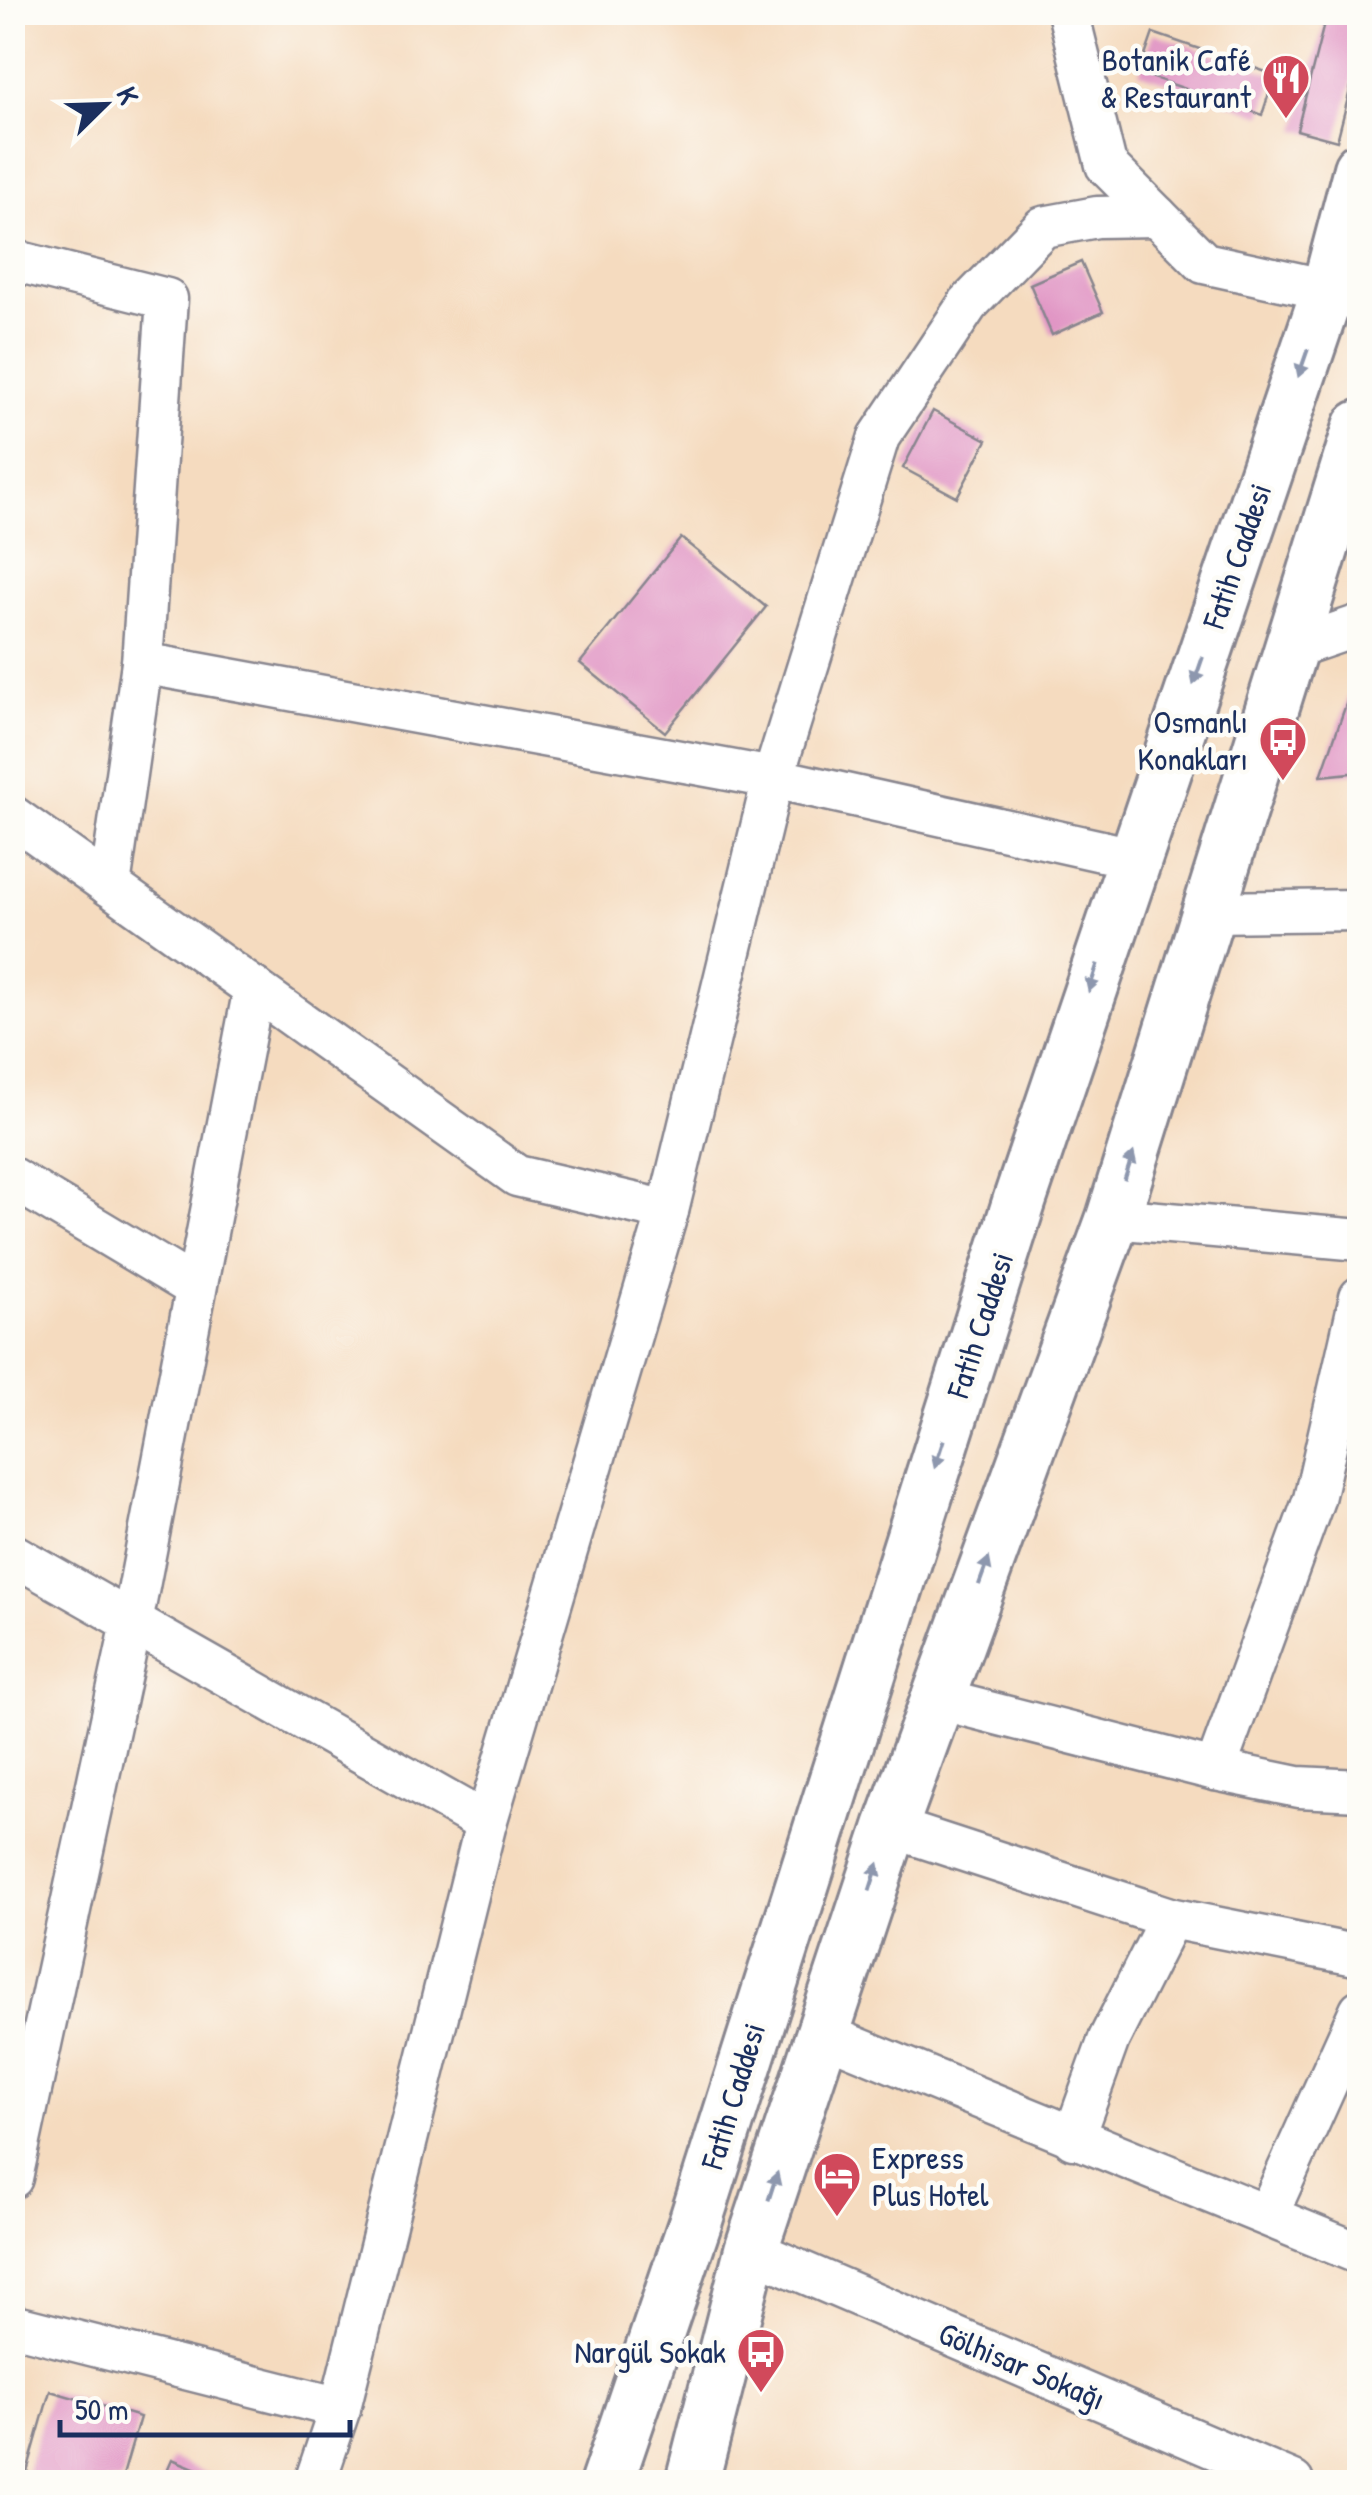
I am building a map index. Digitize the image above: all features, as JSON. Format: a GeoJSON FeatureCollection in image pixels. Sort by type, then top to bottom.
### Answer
{"type":"FeatureCollection","features":[{"type":"Feature","properties":{"kind":"main road","name":"Fatih Caddesi"},"geometry":{"type":"LineString","coordinates":[[607,2482],[1133,858],[1328,290],[1360,169]]}},
{"type":"Feature","properties":{"kind":"main road","name":"Fatih Caddesi"},"geometry":{"type":"LineString","coordinates":[[692,2482],[751,2250],[890,1827],[1113,1218],[1287,650],[1360,427]]}},
{"type":"Feature","properties":{"kind":"street"},"geometry":{"type":"LineString","coordinates":[[1068,12],[1106,165],[1204,262],[1328,290]]}},
{"type":"Feature","properties":{"kind":"street"},"geometry":{"type":"LineString","coordinates":[[316,2482],[340,2408],[486,1824],[668,1212],[773,778],[879,437],[968,304],[1043,226],[1098,217],[1157,216]]}},
{"type":"Feature","properties":{"kind":"street"},"geometry":{"type":"LineString","coordinates":[[12,260],[167,299],[142,663],[110,886]]}},
{"type":"Feature","properties":{"kind":"street"},"geometry":{"type":"LineString","coordinates":[[1287,650],[1360,625]]}},
{"type":"Feature","properties":{"kind":"street"},"geometry":{"type":"LineString","coordinates":[[142,663],[773,778],[1133,858]]}},
{"type":"Feature","properties":{"kind":"street"},"geometry":{"type":"LineString","coordinates":[[12,816],[517,1176],[668,1212]]}},
{"type":"Feature","properties":{"kind":"street"},"geometry":{"type":"LineString","coordinates":[[1209,912],[1360,910]]}},
{"type":"Feature","properties":{"kind":"street"},"geometry":{"type":"LineString","coordinates":[[12,2178],[132,1622],[254,988]]}},
{"type":"Feature","properties":{"kind":"street"},"geometry":{"type":"LineString","coordinates":[[12,1178],[196,1288]]}},
{"type":"Feature","properties":{"kind":"street"},"geometry":{"type":"LineString","coordinates":[[1113,1218],[1360,1240]]}},
{"type":"Feature","properties":{"kind":"street"},"geometry":{"type":"LineString","coordinates":[[1216,1770],[1314,1500],[1360,1297]]}},
{"type":"Feature","properties":{"kind":"street"},"geometry":{"type":"LineString","coordinates":[[12,1554],[486,1824]]}},
{"type":"Feature","properties":{"kind":"street"},"geometry":{"type":"LineString","coordinates":[[938,1699],[1216,1770],[1298,1787],[1360,1790]]}},
{"type":"Feature","properties":{"kind":"street"},"geometry":{"type":"LineString","coordinates":[[890,1827],[1170,1918],[1360,1956]]}},
{"type":"Feature","properties":{"kind":"street"},"geometry":{"type":"LineString","coordinates":[[1073,2139],[1110,2039],[1170,1918]]}},
{"type":"Feature","properties":{"kind":"street"},"geometry":{"type":"LineString","coordinates":[[1268,2214],[1360,2010]]}},
{"type":"Feature","properties":{"kind":"street"},"geometry":{"type":"LineString","coordinates":[[823,2034],[1360,2254]]}},
{"type":"Feature","properties":{"kind":"street","name":"Gölhisar Sokağı"},"geometry":{"type":"LineString","coordinates":[[751,2250],[1293,2482]]}},
{"type":"Feature","properties":{"kind":"street"},"geometry":{"type":"LineString","coordinates":[[12,2325],[340,2408]]}},
{"type":"Feature","properties":{"kind":"building"},"geometry":{"type":"Polygon","coordinates":[[[1327,12],[1360,12],[1360,51],[1337,141],[1297,130],[1327,12]]]}},
{"type":"Feature","properties":{"kind":"building"},"geometry":{"type":"Polygon","coordinates":[[[1153,33],[1275,75],[1262,115],[1139,73],[1153,33]]]}},
{"type":"Feature","properties":{"kind":"building"},"geometry":{"type":"Polygon","coordinates":[[[1081,262],[1103,312],[1052,335],[1030,284],[1081,262]]]}},
{"type":"Feature","properties":{"kind":"building"},"geometry":{"type":"Polygon","coordinates":[[[933,411],[987,440],[957,497],[903,468],[933,411]]]}},
{"type":"Feature","properties":{"kind":"building"},"geometry":{"type":"Polygon","coordinates":[[[681,538],[766,607],[665,732],[580,663],[681,538]]]}},
{"type":"Feature","properties":{"kind":"building"},"geometry":{"type":"Polygon","coordinates":[[[1359,667],[1360,772],[1321,776],[1359,667]]]}},
{"type":"Feature","properties":{"kind":"building"},"geometry":{"type":"Polygon","coordinates":[[[50,2391],[140,2417],[121,2482],[24,2482],[50,2391]]]}},
{"type":"Feature","properties":{"kind":"building"},"geometry":{"type":"Polygon","coordinates":[[[172,2459],[228,2482],[162,2482],[172,2459]]]}},
{"type":"Feature","properties":{"kind":"place","name":"Botanik Café & Restaurant"},"geometry":{"type":"Point","coordinates":[1286,120]}},
{"type":"Feature","properties":{"kind":"place","name":"Osmanlı Konakları"},"geometry":{"type":"Point","coordinates":[1283,782]}},
{"type":"Feature","properties":{"kind":"place","name":"Express Plus Hotel"},"geometry":{"type":"Point","coordinates":[837,2218]}},
{"type":"Feature","properties":{"kind":"place","name":"Nargül Sokak"},"geometry":{"type":"Point","coordinates":[761,2394]}}]}
